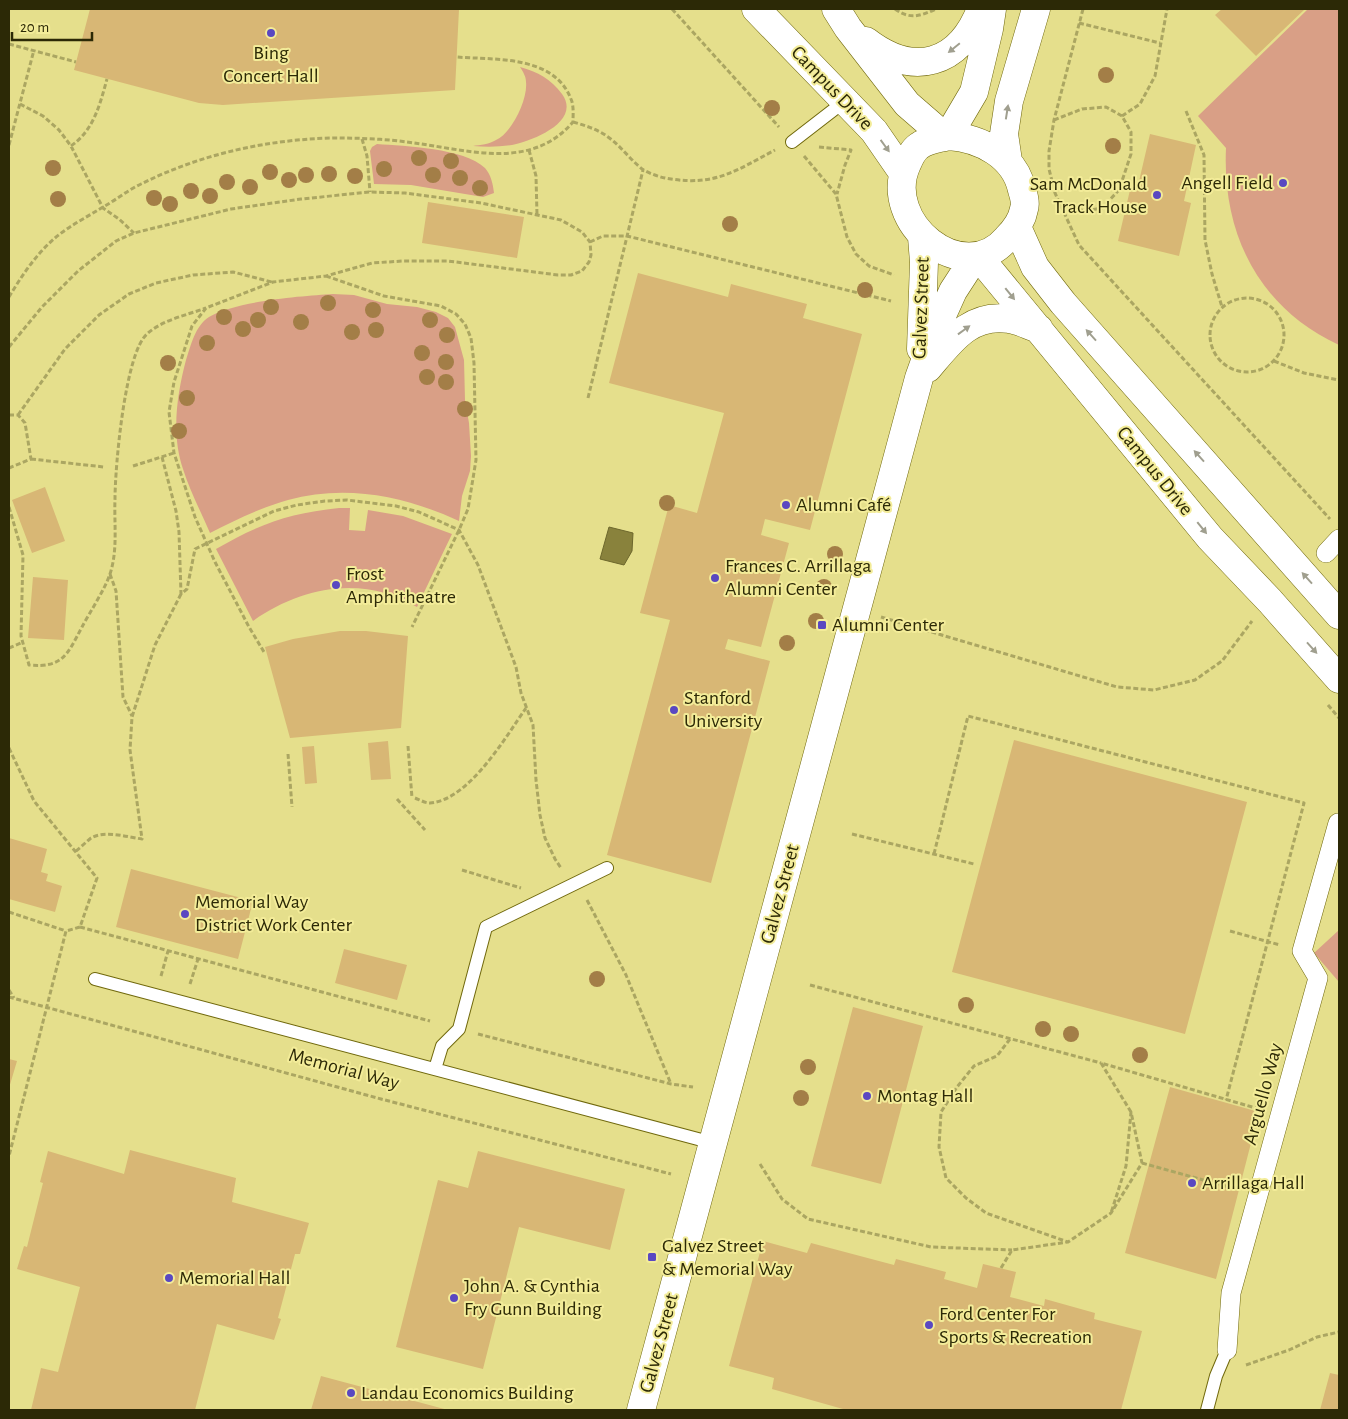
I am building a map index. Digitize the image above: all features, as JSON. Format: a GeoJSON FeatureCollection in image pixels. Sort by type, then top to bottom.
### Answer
{"type":"FeatureCollection","features":[{"type":"Feature","properties":{"kind":"street","name":"Campus Drive"},"geometry":{"type":"LineString","coordinates":[[756,9],[874,131],[903,173]]}},
{"type":"Feature","properties":{"kind":"street"},"geometry":{"type":"LineString","coordinates":[[842,18],[872,46],[895,59],[911,62],[942,57],[967,36],[981,9]]}},
{"type":"Feature","properties":{"kind":"street"},"geometry":{"type":"LineString","coordinates":[[947,137],[974,92],[992,9]]}},
{"type":"Feature","properties":{"kind":"street"},"geometry":{"type":"LineString","coordinates":[[1008,161],[1004,134],[1009,101],[1036,9]]}},
{"type":"Feature","properties":{"kind":"street"},"geometry":{"type":"LineString","coordinates":[[842,18],[907,104],[947,137]]}},
{"type":"Feature","properties":{"kind":"street"},"geometry":{"type":"LineString","coordinates":[[947,137],[972,140],[991,149],[1008,161],[1019,178],[1025,208],[1017,227],[1003,244],[993,252],[977,257],[954,255],[922,237],[907,216],[902,200],[903,173],[911,154],[919,146],[930,140],[947,137]]}},
{"type":"Feature","properties":{"kind":"street","name":"Campus Drive"},"geometry":{"type":"LineString","coordinates":[[1017,227],[1035,268],[1063,303],[1339,615]]}},
{"type":"Feature","properties":{"kind":"street","name":"Galvez Street"},"geometry":{"type":"LineString","coordinates":[[919,378],[924,262],[922,237]]}},
{"type":"Feature","properties":{"kind":"street","name":"Campus Drive"},"geometry":{"type":"LineString","coordinates":[[977,257],[1039,329],[1210,538],[1270,601],[1339,679]]}},
{"type":"Feature","properties":{"kind":"street","name":"Galvez Street"},"geometry":{"type":"LineString","coordinates":[[642,1410],[919,378],[939,322],[953,291],[977,257]]}},
{"type":"Feature","properties":{"kind":"street"},"geometry":{"type":"LineString","coordinates":[[919,378],[963,329],[974,324],[987,319],[1010,319],[1039,329]]}},
{"type":"Feature","properties":{"kind":"street"},"geometry":{"type":"LineString","coordinates":[[1326,553],[1336,530]]}},
{"type":"Feature","properties":{"kind":"street"},"geometry":{"type":"LineString","coordinates":[[1302,951],[1338,823]]}},
{"type":"Feature","properties":{"kind":"street","name":"Arguello Way"},"geometry":{"type":"LineString","coordinates":[[1227,1350],[1231,1293],[1318,978],[1302,951]]}},
{"type":"Feature","properties":{"kind":"lane"},"geometry":{"type":"LineString","coordinates":[[792,142],[845,101]]}},
{"type":"Feature","properties":{"kind":"lane"},"geometry":{"type":"LineString","coordinates":[[435,1069],[442,1046],[459,1029],[486,927],[607,868]]}},
{"type":"Feature","properties":{"kind":"lane","name":"Memorial Way"},"geometry":{"type":"LineString","coordinates":[[96,979],[713,1143]]}},
{"type":"Feature","properties":{"kind":"lane","name":"Arguello Way"},"geometry":{"type":"LineString","coordinates":[[1207,1410],[1216,1376],[1227,1350]]}},
{"type":"Feature","properties":{"kind":"path"},"geometry":{"type":"LineString","coordinates":[[895,9],[901,14],[915,17],[936,9]]}},
{"type":"Feature","properties":{"kind":"path"},"geometry":{"type":"LineString","coordinates":[[1083,9],[1054,120],[1048,151],[1048,169],[1054,192],[1079,245],[1336,530]]}},
{"type":"Feature","properties":{"kind":"path"},"geometry":{"type":"LineString","coordinates":[[1122,116],[1140,104],[1155,76],[1167,9]]}},
{"type":"Feature","properties":{"kind":"path"},"geometry":{"type":"LineString","coordinates":[[1079,23],[1160,43]]}},
{"type":"Feature","properties":{"kind":"path"},"geometry":{"type":"LineString","coordinates":[[9,44],[76,62]]}},
{"type":"Feature","properties":{"kind":"path"},"geometry":{"type":"LineString","coordinates":[[9,146],[34,50]]}},
{"type":"Feature","properties":{"kind":"path"},"geometry":{"type":"LineString","coordinates":[[9,297],[19,280],[55,238],[141,184],[197,161],[248,148],[307,140],[362,139],[412,142],[486,154],[512,154],[552,141],[565,132],[573,122],[571,100],[565,88],[546,71],[520,61],[457,57]]}},
{"type":"Feature","properties":{"kind":"path"},"geometry":{"type":"LineString","coordinates":[[71,146],[87,133],[95,118],[107,79]]}},
{"type":"Feature","properties":{"kind":"path"},"geometry":{"type":"LineString","coordinates":[[20,104],[43,116],[59,130],[71,146],[102,208],[120,219],[134,233]]}},
{"type":"Feature","properties":{"kind":"path"},"geometry":{"type":"LineString","coordinates":[[1054,120],[1082,109],[1106,106],[1122,116],[1130,132],[1130,154],[1119,190],[1102,208],[1085,211],[1060,204]]}},
{"type":"Feature","properties":{"kind":"path"},"geometry":{"type":"LineString","coordinates":[[1186,111],[1204,155],[1205,240],[1212,274],[1222,307]]}},
{"type":"Feature","properties":{"kind":"path"},"geometry":{"type":"LineString","coordinates":[[573,122],[592,128],[611,139],[643,170],[663,178],[685,182],[719,178],[736,172],[792,142],[835,150],[851,150],[844,165],[836,194]]}},
{"type":"Feature","properties":{"kind":"path"},"geometry":{"type":"LineString","coordinates":[[362,139],[367,156],[370,192]]}},
{"type":"Feature","properties":{"kind":"path"},"geometry":{"type":"LineString","coordinates":[[529,150],[536,176],[537,215]]}},
{"type":"Feature","properties":{"kind":"path"},"geometry":{"type":"LineString","coordinates":[[588,398],[643,170]]}},
{"type":"Feature","properties":{"kind":"path"},"geometry":{"type":"LineString","coordinates":[[9,347],[42,307],[78,271],[116,241],[134,233],[231,208],[370,192],[405,192],[482,203],[561,220],[582,232],[590,242],[591,255],[589,262],[582,272],[558,274],[470,263],[403,261],[372,264],[326,276],[272,282],[167,322],[147,334],[136,350],[122,413],[114,498],[115,544],[110,574],[72,646],[58,662],[44,666],[29,665],[21,636],[23,555],[9,507]]}},
{"type":"Feature","properties":{"kind":"path"},"geometry":{"type":"LineString","coordinates":[[590,242],[603,236],[628,236],[891,301]]}},
{"type":"Feature","properties":{"kind":"path"},"geometry":{"type":"LineString","coordinates":[[18,415],[65,349],[99,315],[129,294],[156,282],[193,275],[233,272],[272,282]]}},
{"type":"Feature","properties":{"kind":"path"},"geometry":{"type":"LineString","coordinates":[[326,276],[384,296],[441,306],[456,314],[465,324],[471,338],[474,363],[476,460],[468,509],[412,627]]}},
{"type":"Feature","properties":{"kind":"path"},"geometry":{"type":"LineString","coordinates":[[1242,298],[1254,298],[1274,309],[1284,329],[1284,341],[1281,351],[1274,361],[1265,368],[1254,372],[1241,372],[1230,369],[1220,362],[1213,352],[1209,340],[1210,328],[1214,317],[1222,307],[1231,301],[1242,298]]}},
{"type":"Feature","properties":{"kind":"path"},"geometry":{"type":"LineString","coordinates":[[206,308],[192,326],[174,382],[169,412],[174,453],[207,543],[236,604],[264,652]]}},
{"type":"Feature","properties":{"kind":"path"},"geometry":{"type":"LineString","coordinates":[[1274,361],[1304,373],[1339,380]]}},
{"type":"Feature","properties":{"kind":"path"},"geometry":{"type":"LineString","coordinates":[[9,414],[18,415],[26,423],[31,459]]}},
{"type":"Feature","properties":{"kind":"path"},"geometry":{"type":"LineString","coordinates":[[132,466],[174,453]]}},
{"type":"Feature","properties":{"kind":"path"},"geometry":{"type":"LineString","coordinates":[[162,457],[176,511],[179,532],[181,594]]}},
{"type":"Feature","properties":{"kind":"path"},"geometry":{"type":"LineString","coordinates":[[9,468],[31,459],[104,467]]}},
{"type":"Feature","properties":{"kind":"path"},"geometry":{"type":"LineString","coordinates":[[76,851],[92,838],[100,835],[106,834],[142,839],[130,750],[132,717],[155,645],[181,594],[187,589],[195,548],[274,511],[297,505],[347,500],[396,506],[418,512],[459,530],[478,565],[516,667],[521,693],[533,725],[536,780],[545,838],[555,859],[574,884]]}},
{"type":"Feature","properties":{"kind":"path"},"geometry":{"type":"LineString","coordinates":[[110,574],[116,591],[123,697],[132,717]]}},
{"type":"Feature","properties":{"kind":"path"},"geometry":{"type":"LineString","coordinates":[[857,610],[1118,687],[1154,690],[1195,680],[1222,661],[1252,620]]}},
{"type":"Feature","properties":{"kind":"path"},"geometry":{"type":"LineString","coordinates":[[9,648],[23,642]]}},
{"type":"Feature","properties":{"kind":"path"},"geometry":{"type":"LineString","coordinates":[[408,746],[414,798],[428,803],[440,800],[456,793],[471,782],[527,708]]}},
{"type":"Feature","properties":{"kind":"path"},"geometry":{"type":"LineString","coordinates":[[934,854],[968,716],[1304,803],[1226,1100]]}},
{"type":"Feature","properties":{"kind":"path"},"geometry":{"type":"LineString","coordinates":[[9,748],[34,801],[97,878],[80,927]]}},
{"type":"Feature","properties":{"kind":"path"},"geometry":{"type":"LineString","coordinates":[[288,754],[292,807]]}},
{"type":"Feature","properties":{"kind":"path"},"geometry":{"type":"LineString","coordinates":[[397,798],[425,830]]}},
{"type":"Feature","properties":{"kind":"path"},"geometry":{"type":"LineString","coordinates":[[852,834],[974,864]]}},
{"type":"Feature","properties":{"kind":"path"},"geometry":{"type":"LineString","coordinates":[[462,870],[529,891]]}},
{"type":"Feature","properties":{"kind":"path"},"geometry":{"type":"LineString","coordinates":[[584,895],[626,975],[671,1084]]}},
{"type":"Feature","properties":{"kind":"path"},"geometry":{"type":"LineString","coordinates":[[9,912],[66,931],[80,927],[430,1021]]}},
{"type":"Feature","properties":{"kind":"path"},"geometry":{"type":"LineString","coordinates":[[9,1156],[66,931]]}},
{"type":"Feature","properties":{"kind":"path"},"geometry":{"type":"LineString","coordinates":[[1230,931],[1302,951]]}},
{"type":"Feature","properties":{"kind":"path"},"geometry":{"type":"LineString","coordinates":[[156,995],[168,951]]}},
{"type":"Feature","properties":{"kind":"path"},"geometry":{"type":"LineString","coordinates":[[185,1003],[198,959]]}},
{"type":"Feature","properties":{"kind":"path"},"geometry":{"type":"LineString","coordinates":[[810,985],[1101,1063],[1280,1115]]}},
{"type":"Feature","properties":{"kind":"path"},"geometry":{"type":"LineString","coordinates":[[9,990],[14,999]]}},
{"type":"Feature","properties":{"kind":"path","name":"Memorial Way"},"geometry":{"type":"LineString","coordinates":[[9,997],[381,1099],[671,1174]]}},
{"type":"Feature","properties":{"kind":"path"},"geometry":{"type":"LineString","coordinates":[[471,1032],[671,1084],[693,1087]]}},
{"type":"Feature","properties":{"kind":"path"},"geometry":{"type":"LineString","coordinates":[[1010,1039],[997,1056],[974,1066],[957,1087],[941,1112],[939,1148],[946,1178],[986,1214],[1068,1242]]}},
{"type":"Feature","properties":{"kind":"path"},"geometry":{"type":"LineString","coordinates":[[760,1164],[782,1199],[808,1219],[931,1247],[1012,1250],[1068,1242],[1112,1214],[1142,1163],[1130,1112],[1101,1063]]}},
{"type":"Feature","properties":{"kind":"path"},"geometry":{"type":"LineString","coordinates":[[1112,1214],[1126,1166],[1130,1112]]}},
{"type":"Feature","properties":{"kind":"path"},"geometry":{"type":"LineString","coordinates":[[1142,1163],[1258,1196]]}},
{"type":"Feature","properties":{"kind":"path"},"geometry":{"type":"LineString","coordinates":[[1001,1268],[1012,1250]]}},
{"type":"Feature","properties":{"kind":"path"},"geometry":{"type":"LineString","coordinates":[[1216,1376],[1289,1350],[1316,1337],[1339,1332]]}},
{"type":"Feature","properties":{"kind":"shaded area","name":"Angell Field"},"geometry":{"type":"Polygon","coordinates":[[[1308,9],[1339,9],[1339,345],[1311,329],[1287,311],[1267,289],[1251,265],[1239,238],[1231,210],[1226,180],[1226,148],[1198,116],[1308,9]]]}},
{"type":"Feature","properties":{"kind":"shaded area"},"geometry":{"type":"Polygon","coordinates":[[[520,67],[533,71],[553,84],[562,94],[566,104],[565,113],[552,128],[521,143],[492,147],[473,146],[488,143],[502,136],[518,115],[526,89],[524,74],[520,67]]]}},
{"type":"Feature","properties":{"kind":"shaded area"},"geometry":{"type":"Polygon","coordinates":[[[377,144],[434,149],[475,161],[485,168],[489,174],[494,193],[483,197],[411,185],[374,184],[370,151],[377,144]]]}},
{"type":"Feature","properties":{"kind":"shaded area"},"geometry":{"type":"Polygon","coordinates":[[[333,294],[354,295],[387,304],[417,307],[436,312],[448,318],[455,327],[464,360],[465,400],[469,423],[471,456],[470,471],[462,496],[459,521],[439,512],[396,499],[375,495],[332,493],[310,495],[278,503],[210,533],[192,493],[179,456],[176,428],[180,386],[186,360],[200,325],[209,317],[251,303],[333,294]]]}},
{"type":"Feature","properties":{"kind":"shaded area"},"geometry":{"type":"Polygon","coordinates":[[[350,508],[349,530],[365,531],[368,510],[403,516],[452,534],[417,607],[397,597],[368,589],[333,589],[316,592],[283,603],[253,621],[216,549],[246,533],[275,521],[305,513],[350,508]]]}},
{"type":"Feature","properties":{"kind":"shaded area"},"geometry":{"type":"Polygon","coordinates":[[[609,527],[633,533],[632,551],[624,565],[600,559],[609,527]]]}},
{"type":"Feature","properties":{"kind":"shaded area"},"geometry":{"type":"Polygon","coordinates":[[[1339,930],[1339,982],[1314,953],[1339,930]]]}},
{"type":"Feature","properties":{"kind":"building","name":"Bing Concert Hall"},"geometry":{"type":"Polygon","coordinates":[[[90,9],[459,9],[455,90],[223,105],[199,103],[74,70],[90,9]]]}},
{"type":"Feature","properties":{"kind":"building"},"geometry":{"type":"Polygon","coordinates":[[[1222,9],[1305,9],[1256,56],[1215,15],[1222,9]]]}},
{"type":"Feature","properties":{"kind":"building","name":"Sam McDonald Track House"},"geometry":{"type":"Polygon","coordinates":[[[1150,134],[1196,145],[1184,201],[1191,203],[1179,256],[1118,241],[1130,190],[1137,190],[1150,134]]]}},
{"type":"Feature","properties":{"kind":"building"},"geometry":{"type":"Polygon","coordinates":[[[428,202],[524,217],[517,258],[422,243],[428,202]]]}},
{"type":"Feature","properties":{"kind":"building","name":"Frances C. Arrillaga Alumni Center"},"geometry":{"type":"Polygon","coordinates":[[[638,273],[728,297],[731,284],[807,304],[803,318],[862,334],[810,530],[765,519],[761,535],[789,543],[761,647],[728,639],[725,649],[770,661],[711,883],[607,855],[670,620],[640,613],[669,505],[697,513],[724,413],[609,383],[638,273]]]}},
{"type":"Feature","properties":{"kind":"building"},"geometry":{"type":"Polygon","coordinates":[[[45,487],[65,541],[32,553],[12,500],[45,487]]]}},
{"type":"Feature","properties":{"kind":"building"},"geometry":{"type":"Polygon","coordinates":[[[33,577],[68,580],[64,640],[28,638],[33,577]]]}},
{"type":"Feature","properties":{"kind":"building"},"geometry":{"type":"Polygon","coordinates":[[[340,631],[366,631],[408,636],[401,728],[290,738],[265,647],[293,639],[340,631]]]}},
{"type":"Feature","properties":{"kind":"building"},"geometry":{"type":"Polygon","coordinates":[[[1014,740],[1247,802],[1185,1034],[952,972],[1014,740]]]}},
{"type":"Feature","properties":{"kind":"building"},"geometry":{"type":"Polygon","coordinates":[[[388,741],[391,779],[371,780],[368,743],[388,741]]]}},
{"type":"Feature","properties":{"kind":"building"},"geometry":{"type":"Polygon","coordinates":[[[314,746],[317,783],[305,784],[302,747],[314,746]]]}},
{"type":"Feature","properties":{"kind":"building"},"geometry":{"type":"Polygon","coordinates":[[[9,838],[47,849],[41,872],[48,874],[46,881],[62,886],[55,912],[9,899],[9,838]]]}},
{"type":"Feature","properties":{"kind":"building","name":"Memorial Way District Work Center"},"geometry":{"type":"Polygon","coordinates":[[[131,869],[253,901],[238,959],[116,927],[131,869]]]}},
{"type":"Feature","properties":{"kind":"building"},"geometry":{"type":"Polygon","coordinates":[[[344,949],[407,965],[397,1000],[335,983],[344,949]]]}},
{"type":"Feature","properties":{"kind":"building","name":"Montag Hall"},"geometry":{"type":"Polygon","coordinates":[[[853,1007],[923,1026],[881,1184],[811,1166],[853,1007]]]}},
{"type":"Feature","properties":{"kind":"building"},"geometry":{"type":"Polygon","coordinates":[[[9,1059],[17,1061],[9,1088],[9,1059]]]}},
{"type":"Feature","properties":{"kind":"building","name":"Arrillaga Hall"},"geometry":{"type":"Polygon","coordinates":[[[1170,1087],[1259,1112],[1216,1279],[1125,1253],[1170,1087]]]}},
{"type":"Feature","properties":{"kind":"building","name":"Memorial Hall"},"geometry":{"type":"Polygon","coordinates":[[[130,1150],[236,1178],[232,1202],[309,1223],[300,1254],[295,1254],[278,1318],[281,1319],[274,1340],[217,1324],[195,1410],[31,1410],[41,1368],[58,1372],[80,1287],[17,1269],[24,1246],[27,1247],[43,1183],[40,1182],[48,1151],[124,1174],[130,1150]]]}},
{"type":"Feature","properties":{"kind":"building","name":"John A. & Cynthia Fry Gunn Building"},"geometry":{"type":"Polygon","coordinates":[[[478,1151],[625,1189],[610,1250],[519,1227],[483,1369],[396,1347],[438,1180],[468,1188],[478,1151]]]}},
{"type":"Feature","properties":{"kind":"building","name":"Ford Center For Sports & Recreation"},"geometry":{"type":"Polygon","coordinates":[[[763,1241],[807,1253],[811,1243],[894,1265],[896,1259],[946,1272],[944,1279],[977,1288],[983,1264],[1016,1272],[1010,1297],[1044,1306],[1045,1299],[1095,1313],[1094,1319],[1142,1331],[1121,1410],[843,1410],[772,1389],[774,1378],[729,1366],[763,1241]]]}},
{"type":"Feature","properties":{"kind":"building"},"geometry":{"type":"Polygon","coordinates":[[[1330,1373],[1339,1375],[1339,1410],[1320,1410],[1330,1373]]]}},
{"type":"Feature","properties":{"kind":"building","name":"Landau Economics Building"},"geometry":{"type":"Polygon","coordinates":[[[321,1376],[448,1410],[311,1410],[321,1376]]]}},
{"type":"Feature","properties":{"kind":"place","name":"Bing Concert Hall"},"geometry":{"type":"Point","coordinates":[271,33]}},
{"type":"Feature","properties":{"kind":"place","name":"Angell Field"},"geometry":{"type":"Point","coordinates":[1283,183]}},
{"type":"Feature","properties":{"kind":"place","name":"Sam McDonald Track House"},"geometry":{"type":"Point","coordinates":[1157,195]}},
{"type":"Feature","properties":{"kind":"place","name":"Alumni Café"},"geometry":{"type":"Point","coordinates":[786,505]}},
{"type":"Feature","properties":{"kind":"place","name":"Frances C. Arrillaga Alumni Center"},"geometry":{"type":"Point","coordinates":[715,578]}},
{"type":"Feature","properties":{"kind":"place","name":"Frost Amphitheatre"},"geometry":{"type":"Point","coordinates":[336,585]}},
{"type":"Feature","properties":{"kind":"place","name":"Alumni Center"},"geometry":{"type":"Point","coordinates":[822,625]}},
{"type":"Feature","properties":{"kind":"place","name":"Stanford University"},"geometry":{"type":"Point","coordinates":[674,710]}},
{"type":"Feature","properties":{"kind":"place","name":"Memorial Way District Work Center"},"geometry":{"type":"Point","coordinates":[185,914]}},
{"type":"Feature","properties":{"kind":"place","name":"Montag Hall"},"geometry":{"type":"Point","coordinates":[867,1096]}},
{"type":"Feature","properties":{"kind":"place","name":"Arrillaga Hall"},"geometry":{"type":"Point","coordinates":[1192,1183]}},
{"type":"Feature","properties":{"kind":"place","name":"Galvez Street & Memorial Way"},"geometry":{"type":"Point","coordinates":[652,1257]}},
{"type":"Feature","properties":{"kind":"place","name":"Memorial Hall"},"geometry":{"type":"Point","coordinates":[169,1278]}},
{"type":"Feature","properties":{"kind":"place","name":"John A. & Cynthia Fry Gunn Building"},"geometry":{"type":"Point","coordinates":[454,1298]}},
{"type":"Feature","properties":{"kind":"place","name":"Ford Center For Sports & Recreation"},"geometry":{"type":"Point","coordinates":[929,1325]}},
{"type":"Feature","properties":{"kind":"place","name":"Landau Economics Building"},"geometry":{"type":"Point","coordinates":[351,1393]}}]}
